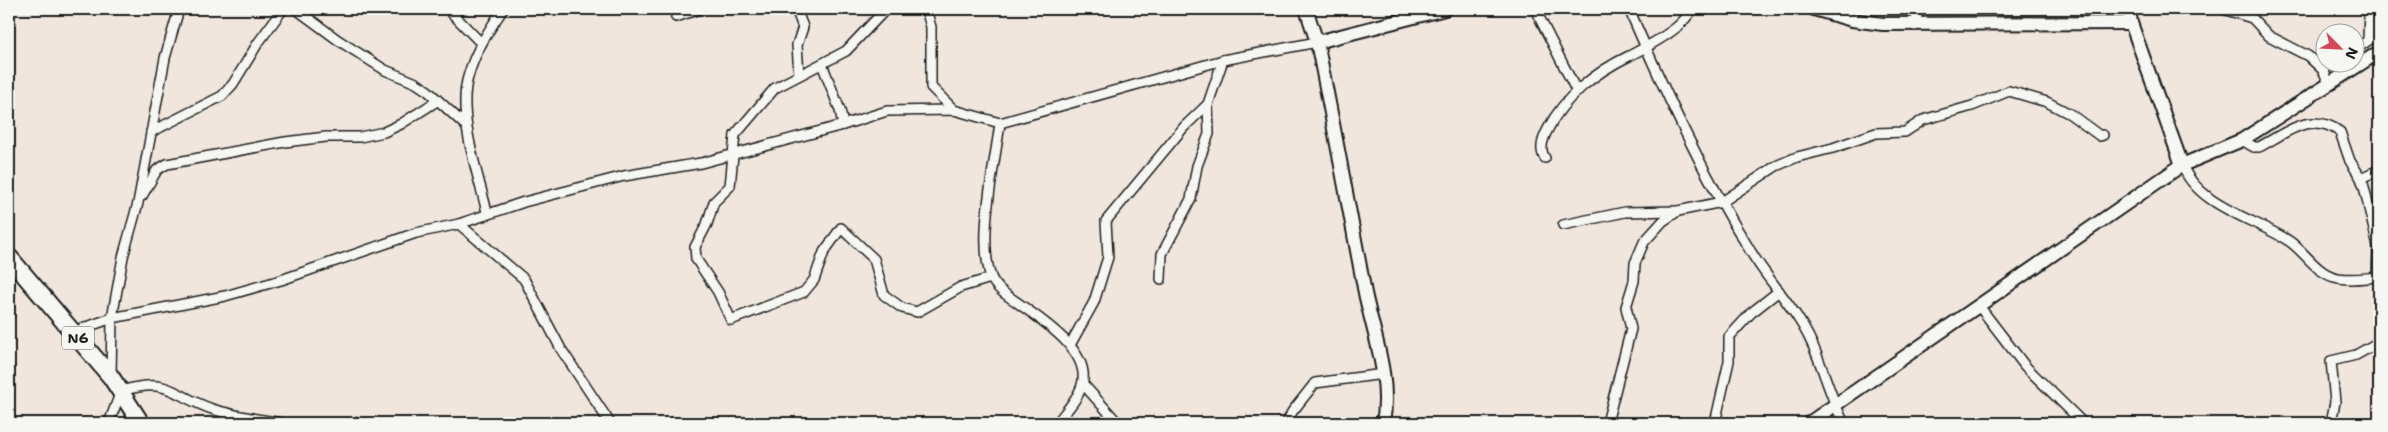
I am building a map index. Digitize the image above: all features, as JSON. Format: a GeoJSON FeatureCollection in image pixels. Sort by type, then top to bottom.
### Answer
{"type":"FeatureCollection","features":[{"type":"Feature","properties":{"kind":"highway","name":"N6"},"geometry":{"type":"LineString","coordinates":[[9,257],[111,377],[141,423]]}},
{"type":"Feature","properties":{"kind":"street"},"geometry":{"type":"LineString","coordinates":[[111,377],[112,318],[123,257],[138,203],[165,58],[179,9]]}},
{"type":"Feature","properties":{"kind":"street"},"geometry":{"type":"LineString","coordinates":[[151,132],[222,96],[233,84],[258,43],[283,9]]}},
{"type":"Feature","properties":{"kind":"street"},"geometry":{"type":"LineString","coordinates":[[296,9],[338,40],[385,70],[416,83],[428,91],[466,126]]}},
{"type":"Feature","properties":{"kind":"street"},"geometry":{"type":"LineString","coordinates":[[448,9],[481,43]]}},
{"type":"Feature","properties":{"kind":"street"},"geometry":{"type":"LineString","coordinates":[[487,212],[466,126],[466,83],[481,43],[503,9]]}},
{"type":"Feature","properties":{"kind":"street"},"geometry":{"type":"LineString","coordinates":[[676,17],[699,9]]}},
{"type":"Feature","properties":{"kind":"street"},"geometry":{"type":"LineString","coordinates":[[796,9],[803,27],[797,44],[799,75]]}},
{"type":"Feature","properties":{"kind":"street"},"geometry":{"type":"LineString","coordinates":[[886,9],[875,18],[863,35],[846,51],[775,88],[735,135],[730,186],[714,202],[707,224],[695,247],[696,259],[718,292],[731,320],[804,292],[814,280],[824,252],[841,228],[874,259],[884,295],[911,312],[923,310],[961,287],[991,278]]}},
{"type":"Feature","properties":{"kind":"street"},"geometry":{"type":"LineString","coordinates":[[926,9],[931,27],[931,87],[954,110]]}},
{"type":"Feature","properties":{"kind":"street"},"geometry":{"type":"LineString","coordinates":[[1306,9],[1317,42],[1371,322],[1384,374],[1386,405],[1383,423]]}},
{"type":"Feature","properties":{"kind":"street"},"geometry":{"type":"LineString","coordinates":[[73,332],[112,318],[225,296],[281,280],[416,234],[459,224],[487,212],[624,176],[701,162],[733,154],[843,125],[887,111],[954,110],[1000,123],[1223,60],[1317,42],[1445,9]]}},
{"type":"Feature","properties":{"kind":"street"},"geometry":{"type":"LineString","coordinates":[[1535,9],[1577,92]]}},
{"type":"Feature","properties":{"kind":"street"},"geometry":{"type":"LineString","coordinates":[[1629,9],[1696,155],[1752,253],[1802,324],[1828,379],[1835,406],[1844,423]]}},
{"type":"Feature","properties":{"kind":"street"},"geometry":{"type":"LineString","coordinates":[[1545,158],[1542,146],[1546,132],[1558,109],[1570,96],[1623,59],[1646,48],[1678,26],[1693,9]]}},
{"type":"Feature","properties":{"kind":"street"},"geometry":{"type":"LineString","coordinates":[[1814,9],[1852,20],[1915,26],[2131,23]]}},
{"type":"Feature","properties":{"kind":"street"},"geometry":{"type":"LineString","coordinates":[[1915,26],[1918,9]]}},
{"type":"Feature","properties":{"kind":"street"},"geometry":{"type":"LineString","coordinates":[[2129,9],[2131,23],[2187,178],[2206,196],[2289,241],[2321,270],[2332,276],[2353,279],[2378,277],[2378,247],[2361,178],[2350,161],[2340,132],[2320,122],[2303,124],[2260,147],[2254,147],[2242,140]]}},
{"type":"Feature","properties":{"kind":"street"},"geometry":{"type":"LineString","coordinates":[[2223,9],[2252,18],[2269,36],[2308,56],[2316,63]]}},
{"type":"Feature","properties":{"kind":"street"},"geometry":{"type":"LineString","coordinates":[[2368,40],[2369,9]]}},
{"type":"Feature","properties":{"kind":"street"},"geometry":{"type":"LineString","coordinates":[[2368,40],[2379,33]]}},
{"type":"Feature","properties":{"kind":"street"},"geometry":{"type":"LineString","coordinates":[[1809,423],[2182,165],[2242,140],[2379,52]]}},
{"type":"Feature","properties":{"kind":"street"},"geometry":{"type":"LineString","coordinates":[[1161,279],[1162,254],[1191,199],[1197,166],[1209,134],[1208,104],[1223,60]]}},
{"type":"Feature","properties":{"kind":"street"},"geometry":{"type":"LineString","coordinates":[[822,64],[840,110],[843,125]]}},
{"type":"Feature","properties":{"kind":"street"},"geometry":{"type":"LineString","coordinates":[[2324,72],[2330,83]]}},
{"type":"Feature","properties":{"kind":"street"},"geometry":{"type":"LineString","coordinates":[[1563,225],[1625,212],[1678,211],[1722,202],[1776,166],[1797,157],[1833,148],[1876,133],[1905,132],[1923,120],[1972,106],[2009,91],[2047,102],[2070,114],[2100,136],[2103,135]]}},
{"type":"Feature","properties":{"kind":"street"},"geometry":{"type":"LineString","coordinates":[[138,203],[157,170],[167,164],[285,142],[326,137],[360,137],[384,132],[401,124],[437,101]]}},
{"type":"Feature","properties":{"kind":"street"},"geometry":{"type":"LineString","coordinates":[[1070,345],[1094,302],[1108,257],[1106,221],[1184,127],[1208,104]]}},
{"type":"Feature","properties":{"kind":"street"},"geometry":{"type":"LineString","coordinates":[[1000,123],[990,192],[985,254],[991,278],[1003,293],[1055,331],[1070,345],[1076,354],[1082,370],[1083,384],[1057,423]]}},
{"type":"Feature","properties":{"kind":"street"},"geometry":{"type":"LineString","coordinates":[[2361,178],[2379,170]]}},
{"type":"Feature","properties":{"kind":"street"},"geometry":{"type":"LineString","coordinates":[[1607,423],[1632,329],[1626,307],[1634,281],[1635,263],[1644,242],[1663,221],[1678,211]]}},
{"type":"Feature","properties":{"kind":"street"},"geometry":{"type":"LineString","coordinates":[[459,224],[524,279],[561,349],[610,423]]}},
{"type":"Feature","properties":{"kind":"street"},"geometry":{"type":"LineString","coordinates":[[1715,423],[1729,361],[1729,336],[1751,312],[1778,291]]}},
{"type":"Feature","properties":{"kind":"street"},"geometry":{"type":"LineString","coordinates":[[1979,306],[2025,366],[2083,423]]}},
{"type":"Feature","properties":{"kind":"street"},"geometry":{"type":"LineString","coordinates":[[2331,423],[2335,402],[2331,361],[2356,355],[2379,342]]}},
{"type":"Feature","properties":{"kind":"street"},"geometry":{"type":"LineString","coordinates":[[1287,423],[1292,412],[1315,383],[1384,374]]}},
{"type":"Feature","properties":{"kind":"street"},"geometry":{"type":"LineString","coordinates":[[109,423],[121,391],[145,384],[167,387],[214,410],[280,423]]}},
{"type":"Feature","properties":{"kind":"street"},"geometry":{"type":"LineString","coordinates":[[1083,384],[1118,423]]}}]}
